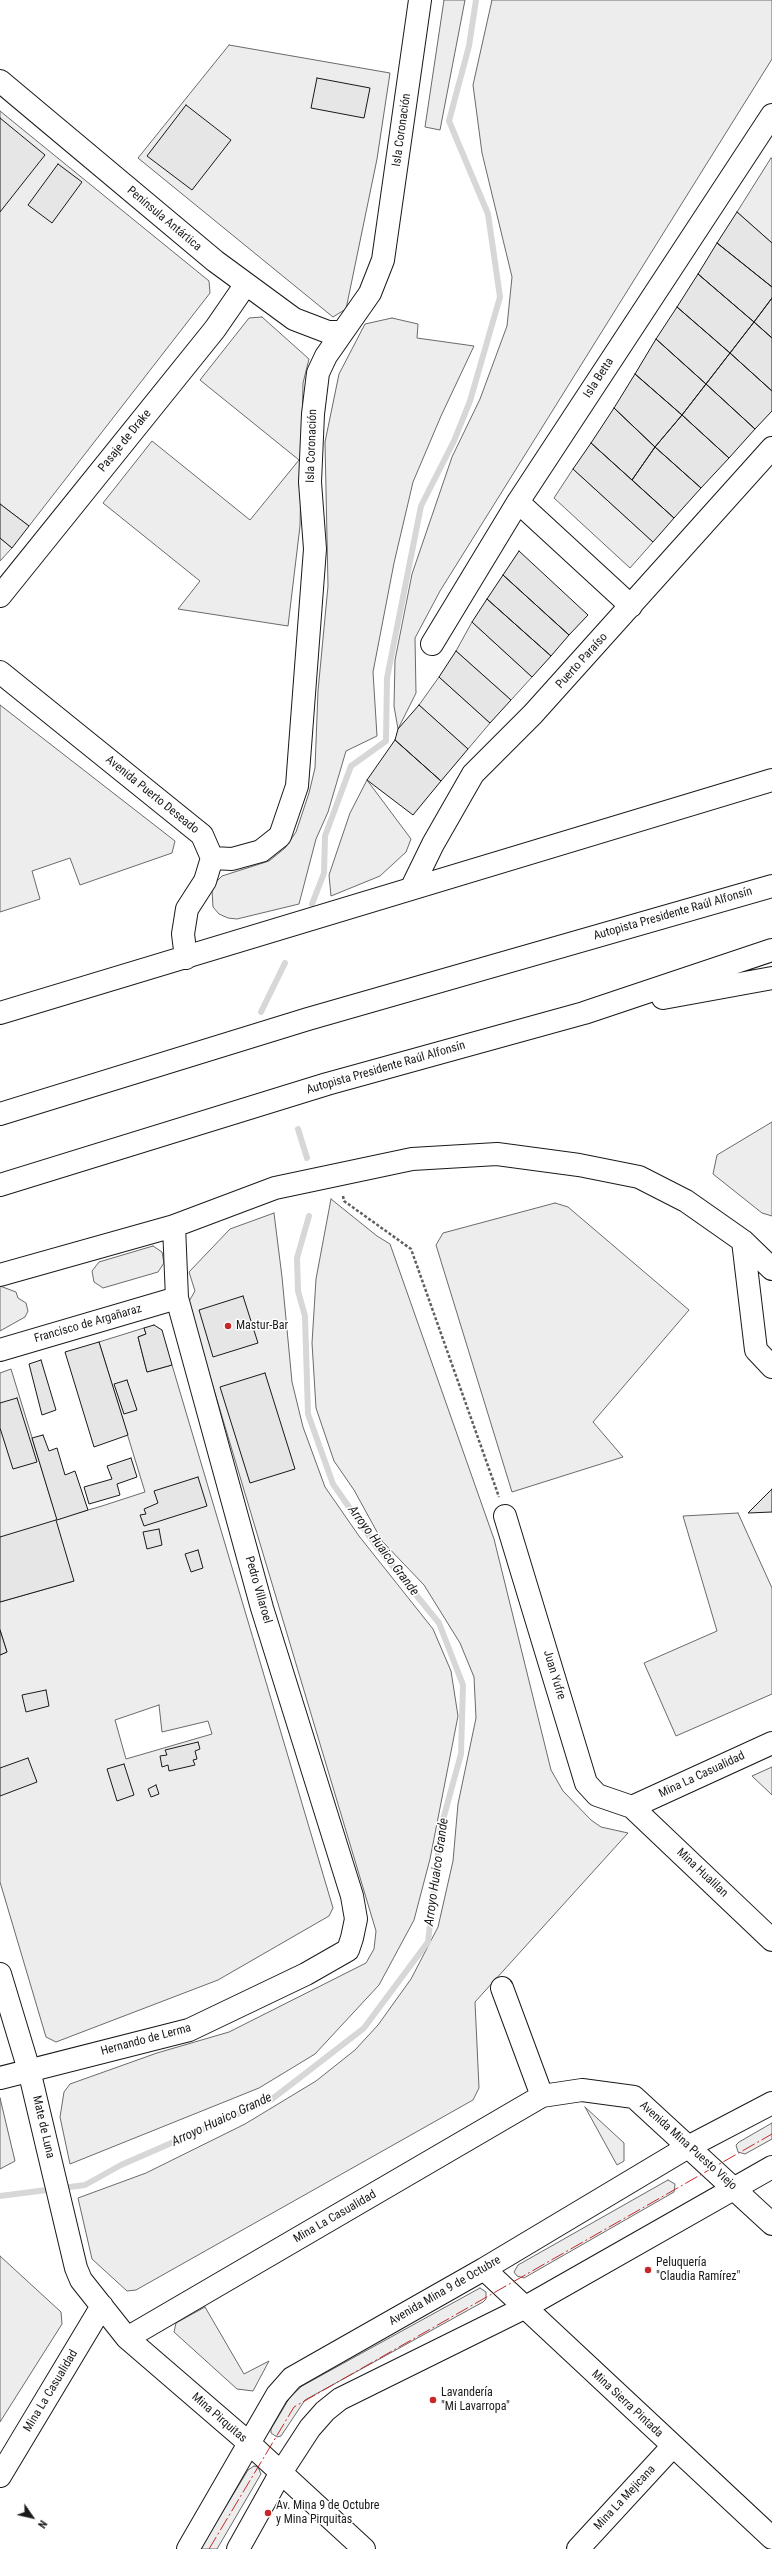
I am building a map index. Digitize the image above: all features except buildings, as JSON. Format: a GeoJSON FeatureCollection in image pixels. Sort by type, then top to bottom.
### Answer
{"type":"FeatureCollection","features":[{"type":"Feature","properties":{"kind":"main road","name":"Isla Coronación"},"geometry":{"type":"LineString","coordinates":[[212,858],[232,859],[261,850],[280,836],[297,786],[315,549],[310,482],[312,414],[318,372],[342,332],[370,292],[383,260],[420,0]]}},
{"type":"Feature","properties":{"kind":"main road","name":"Península Antártica"},"geometry":{"type":"LineString","coordinates":[[0,81],[214,261],[294,319],[328,332],[342,332]]}},
{"type":"Feature","properties":{"kind":"main road","name":"Isla Betta"},"geometry":{"type":"LineString","coordinates":[[432,644],[518,502],[772,115]]}},
{"type":"Feature","properties":{"kind":"main road","name":"Pasaje de Drake"},"geometry":{"type":"LineString","coordinates":[[0,596],[215,329],[246,284]]}},
{"type":"Feature","properties":{"kind":"main road","name":"Puerto Paraíso"},"geometry":{"type":"LineString","coordinates":[[412,887],[433,844],[473,774],[533,714],[772,448]]}},
{"type":"Feature","properties":{"kind":"main road"},"geometry":{"type":"LineString","coordinates":[[518,502],[631,606]]}},
{"type":"Feature","properties":{"kind":"main road","name":"Avenida Puerto Deseado"},"geometry":{"type":"LineString","coordinates":[[0,672],[202,835],[212,858]]}},
{"type":"Feature","properties":{"kind":"main road"},"geometry":{"type":"LineString","coordinates":[[0,1013],[186,958],[412,887],[772,780]]}},
{"type":"Feature","properties":{"kind":"main road"},"geometry":{"type":"LineString","coordinates":[[186,958],[183,934],[187,909],[205,881],[212,858]]}},
{"type":"Feature","properties":{"kind":"main road","name":"Autopista Presidente Raúl Alfonsín"},"geometry":{"type":"LineString","coordinates":[[0,1114],[236,1043],[308,1019],[772,886]]}},
{"type":"Feature","properties":{"kind":"main road","name":"Autopista Presidente Raúl Alfonsín"},"geometry":{"type":"LineString","coordinates":[[0,1185],[115,1151],[327,1084],[584,1013],[772,950]]}},
{"type":"Feature","properties":{"kind":"main road"},"geometry":{"type":"LineString","coordinates":[[584,1013],[772,978]]}},
{"type":"Feature","properties":{"kind":"main road"},"geometry":{"type":"LineString","coordinates":[[0,1198],[115,1151]]}},
{"type":"Feature","properties":{"kind":"main road"},"geometry":{"type":"LineString","coordinates":[[0,1275],[174,1226],[275,1188],[412,1159],[497,1154],[579,1165],[638,1177],[686,1201],[743,1241],[772,1269]]}},
{"type":"Feature","properties":{"kind":"main road","name":"Pedro Villaroel"},"geometry":{"type":"LineString","coordinates":[[174,1226],[177,1298],[262,1608],[352,1896],[356,1919],[348,1950]]}},
{"type":"Feature","properties":{"kind":"main road"},"geometry":{"type":"LineString","coordinates":[[743,1241],[756,1350],[772,1367]]}},
{"type":"Feature","properties":{"kind":"main road","name":"Francisco de Argañaraz"},"geometry":{"type":"LineString","coordinates":[[0,1350],[177,1298]]}},
{"type":"Feature","properties":{"kind":"main road","name":"Juan Yufre"},"geometry":{"type":"LineString","coordinates":[[506,1516],[586,1783],[597,1795],[632,1807]]}},
{"type":"Feature","properties":{"kind":"main road","name":"Mina La Casualidad"},"geometry":{"type":"LineString","coordinates":[[632,1807],[772,1743]]}},
{"type":"Feature","properties":{"kind":"main road","name":"Mina Hualilan"},"geometry":{"type":"LineString","coordinates":[[632,1807],[772,1940]]}},
{"type":"Feature","properties":{"kind":"main road","name":"Hernando de Lerma"},"geometry":{"type":"LineString","coordinates":[[0,2078],[189,2030],[306,1974],[348,1950]]}},
{"type":"Feature","properties":{"kind":"main road","name":"Mate de Luna"},"geometry":{"type":"LineString","coordinates":[[0,1974],[29,2070],[78,2274]]}},
{"type":"Feature","properties":{"kind":"main road"},"geometry":{"type":"LineString","coordinates":[[502,1988],[542,2096]]}},
{"type":"Feature","properties":{"kind":"main road","name":"Avenida Mina Puesto Viejo"},"geometry":{"type":"LineString","coordinates":[[542,2096],[582,2090],[634,2097],[736,2189],[772,2224]]}},
{"type":"Feature","properties":{"kind":"main road","name":"Mina La Casualidad"},"geometry":{"type":"LineString","coordinates":[[127,2338],[542,2096]]}},
{"type":"Feature","properties":{"kind":"main road","name":"Avenida Mina 9 de Octubre"},"geometry":{"type":"LineString","coordinates":[[188,2549],[277,2395],[292,2378],[484,2269],[688,2147],[772,2103]]}},
{"type":"Feature","properties":{"kind":"main road"},"geometry":{"type":"LineString","coordinates":[[238,2549],[280,2474],[317,2418],[340,2399],[524,2308],[736,2189],[772,2167]]}},
{"type":"Feature","properties":{"kind":"main road","name":"Mina Sierra Pintada"},"geometry":{"type":"LineString","coordinates":[[484,2269],[672,2447],[772,2538]]}},
{"type":"Feature","properties":{"kind":"main road","name":"Mina Pirquitas"},"geometry":{"type":"LineString","coordinates":[[78,2274],[127,2338],[250,2444],[280,2474],[364,2549]]}},
{"type":"Feature","properties":{"kind":"main road","name":"Mina La Casualidad"},"geometry":{"type":"LineString","coordinates":[[0,2476],[102,2306]]}},
{"type":"Feature","properties":{"kind":"main road","name":"Mina La Mejicana"},"geometry":{"type":"LineString","coordinates":[[578,2549],[672,2447]]}},
{"type":"Feature","properties":{"kind":"path"},"geometry":{"type":"LineString","coordinates":[[339,1174],[344,1201],[411,1249],[506,1516]]}},
{"type":"Feature","properties":{"kind":"shaded area"},"geometry":{"type":"Polygon","coordinates":[[[444,0],[465,0],[440,130],[425,127],[444,0]]]}},
{"type":"Feature","properties":{"kind":"shaded area"},"geometry":{"type":"Polygon","coordinates":[[[492,0],[772,0],[772,59],[440,591],[415,638],[416,693],[398,729],[394,706],[395,660],[412,574],[452,457],[480,399],[507,326],[512,277],[482,153],[473,85],[492,0]]]}},
{"type":"Feature","properties":{"kind":"shaded area"},"geometry":{"type":"Polygon","coordinates":[[[229,45],[390,73],[377,159],[346,309],[333,317],[138,158],[229,45]]]}},
{"type":"Feature","properties":{"kind":"shaded area"},"geometry":{"type":"Polygon","coordinates":[[[0,111],[209,281],[210,293],[29,526],[0,504],[0,111]]]}},
{"type":"Feature","properties":{"kind":"shaded area"},"geometry":{"type":"Polygon","coordinates":[[[771,158],[772,159],[772,243],[737,212],[771,158]]]}},
{"type":"Feature","properties":{"kind":"shaded area"},"geometry":{"type":"Polygon","coordinates":[[[262,317],[309,359],[303,383],[300,526],[288,626],[178,609],[200,581],[103,503],[152,441],[250,520],[299,460],[200,380],[249,318],[262,317]]]}},
{"type":"Feature","properties":{"kind":"shaded area"},"geometry":{"type":"Polygon","coordinates":[[[392,318],[418,324],[417,338],[474,346],[441,416],[413,482],[394,563],[373,672],[377,736],[346,751],[328,812],[316,839],[299,904],[237,919],[228,918],[219,914],[213,907],[212,890],[216,882],[222,876],[269,861],[285,848],[296,832],[309,793],[315,768],[318,691],[328,586],[325,442],[339,374],[365,324],[392,318]]]}},
{"type":"Feature","properties":{"kind":"shaded area"},"geometry":{"type":"Polygon","coordinates":[[[573,469],[653,542],[630,568],[554,498],[573,469]]]}},
{"type":"Feature","properties":{"kind":"shaded area"},"geometry":{"type":"Polygon","coordinates":[[[0,538],[12,548],[0,561],[0,538]]]}},
{"type":"Feature","properties":{"kind":"shaded area"},"geometry":{"type":"Polygon","coordinates":[[[472,622],[532,677],[511,700],[456,651],[472,622]]]}},
{"type":"Feature","properties":{"kind":"shaded area"},"geometry":{"type":"Polygon","coordinates":[[[439,677],[490,723],[468,749],[419,705],[439,677]]]}},
{"type":"Feature","properties":{"kind":"shaded area"},"geometry":{"type":"Polygon","coordinates":[[[0,705],[175,841],[172,853],[80,885],[70,858],[32,871],[40,899],[0,912],[0,705]]]}},
{"type":"Feature","properties":{"kind":"shaded area"},"geometry":{"type":"Polygon","coordinates":[[[367,780],[411,839],[406,852],[380,876],[331,896],[329,875],[350,813],[367,780]]]}},
{"type":"Feature","properties":{"kind":"shaded area"},"geometry":{"type":"Polygon","coordinates":[[[772,1122],[772,1216],[762,1213],[713,1174],[717,1155],[772,1122]]]}},
{"type":"Feature","properties":{"kind":"shaded area"},"geometry":{"type":"Polygon","coordinates":[[[331,1199],[377,1236],[390,1244],[494,1539],[551,1770],[563,1791],[591,1820],[601,1827],[628,1833],[475,2002],[479,2088],[473,2100],[136,2290],[127,2291],[92,2259],[78,2198],[146,2173],[245,2124],[316,2081],[355,2050],[378,2025],[411,1979],[438,1927],[453,1861],[458,1804],[476,1718],[474,1677],[460,1643],[424,1585],[382,1541],[354,1490],[334,1461],[316,1408],[312,1343],[316,1279],[331,1199]]]}},
{"type":"Feature","properties":{"kind":"shaded area"},"geometry":{"type":"Polygon","coordinates":[[[555,1203],[568,1207],[689,1310],[593,1422],[623,1457],[512,1492],[436,1245],[443,1233],[555,1203]]]}},
{"type":"Feature","properties":{"kind":"shaded area"},"geometry":{"type":"Polygon","coordinates":[[[274,1213],[292,1382],[303,1427],[325,1487],[359,1536],[433,1629],[451,1671],[458,1716],[430,1859],[414,1920],[379,1985],[315,2054],[259,2088],[70,2164],[60,2117],[64,2092],[70,2084],[157,2053],[229,2032],[366,1963],[374,1949],[376,1931],[188,1303],[195,1291],[189,1272],[230,1229],[274,1213]]]}},
{"type":"Feature","properties":{"kind":"shaded area"},"geometry":{"type":"Polygon","coordinates":[[[153,1246],[162,1252],[164,1263],[158,1272],[103,1288],[94,1282],[92,1271],[99,1262],[153,1246]]]}},
{"type":"Feature","properties":{"kind":"shaded area"},"geometry":{"type":"Polygon","coordinates":[[[0,1286],[16,1292],[18,1298],[26,1303],[28,1311],[25,1317],[0,1331],[0,1286]]]}},
{"type":"Feature","properties":{"kind":"shaded area"},"geometry":{"type":"Polygon","coordinates":[[[144,1328],[146,1334],[138,1337],[147,1372],[172,1365],[333,1908],[329,1916],[218,1980],[56,2042],[46,2037],[0,1882],[0,1655],[7,1652],[0,1630],[0,1602],[74,1581],[0,1537],[0,1373],[11,1369],[57,1519],[102,1506],[145,1492],[99,1342],[144,1328]],[[159,1705],[115,1720],[126,1759],[212,1734],[208,1721],[162,1732],[159,1705]]]}},
{"type":"Feature","properties":{"kind":"shaded area"},"geometry":{"type":"Polygon","coordinates":[[[738,1513],[772,1588],[772,1694],[676,1736],[644,1663],[717,1631],[683,1516],[738,1513]]]}},
{"type":"Feature","properties":{"kind":"shaded area"},"geometry":{"type":"Polygon","coordinates":[[[772,1767],[772,1795],[752,1776],[772,1767]]]}},
{"type":"Feature","properties":{"kind":"shaded area"},"geometry":{"type":"Polygon","coordinates":[[[0,2098],[15,2161],[0,2169],[0,2098]]]}},
{"type":"Feature","properties":{"kind":"shaded area"},"geometry":{"type":"Polygon","coordinates":[[[585,2107],[624,2143],[624,2161],[617,2165],[585,2107]]]}},
{"type":"Feature","properties":{"kind":"shaded area"},"geometry":{"type":"Polygon","coordinates":[[[772,2123],[772,2139],[745,2154],[738,2152],[736,2145],[739,2142],[772,2123]]]}},
{"type":"Feature","properties":{"kind":"shaded area"},"geometry":{"type":"Polygon","coordinates":[[[668,2180],[675,2184],[674,2192],[524,2278],[517,2276],[514,2272],[518,2265],[668,2180]]]}},
{"type":"Feature","properties":{"kind":"shaded area"},"geometry":{"type":"Polygon","coordinates":[[[0,2256],[61,2312],[62,2324],[0,2422],[0,2256]]]}},
{"type":"Feature","properties":{"kind":"shaded area"},"geometry":{"type":"Polygon","coordinates":[[[480,2288],[486,2292],[486,2299],[483,2302],[305,2400],[281,2436],[277,2437],[271,2433],[271,2429],[290,2397],[302,2386],[480,2288]]]}},
{"type":"Feature","properties":{"kind":"shaded area"},"geometry":{"type":"Polygon","coordinates":[[[205,2307],[244,2374],[269,2361],[253,2391],[237,2389],[174,2332],[176,2323],[205,2307]]]}},
{"type":"Feature","properties":{"kind":"shaded area"},"geometry":{"type":"Polygon","coordinates":[[[254,2466],[258,2467],[261,2474],[217,2549],[200,2549],[248,2470],[254,2466]]]}},
{"type":"Feature","properties":{"kind":"waterway"},"geometry":{"type":"LineString","coordinates":[[312,904],[324,873],[325,836],[351,766],[386,741],[387,678],[421,506],[454,441],[470,401],[500,297],[488,214],[449,121],[469,46],[476,0]]}},
{"type":"Feature","properties":{"kind":"waterway"},"geometry":{"type":"LineString","coordinates":[[261,1012],[285,963]]}},
{"type":"Feature","properties":{"kind":"waterway"},"geometry":{"type":"LineString","coordinates":[[298,1129],[307,1158]]}},
{"type":"Feature","properties":{"kind":"waterway","name":"Arroyo Huaico Grande"},"geometry":{"type":"LineString","coordinates":[[0,2196],[85,2185],[121,2165],[272,2099],[364,2028],[428,1942],[441,1827],[461,1754],[463,1685],[439,1623],[376,1546],[333,1484],[308,1414],[305,1316],[298,1291],[297,1258],[309,1216]]}},
{"type":"Feature","properties":{"kind":"power"},"geometry":{"type":"LineString","coordinates":[[209,2549],[294,2407],[772,2134]]}},
{"type":"Feature","properties":{"kind":"place","name":"Mastur-Bar"},"geometry":{"type":"Point","coordinates":[228,1326]}},
{"type":"Feature","properties":{"kind":"place","name":"Peluquería \"Claudia Ramírez\""},"geometry":{"type":"Point","coordinates":[648,2270]}},
{"type":"Feature","properties":{"kind":"place","name":"Lavandería \"Mi Lavarropa\""},"geometry":{"type":"Point","coordinates":[433,2400]}},
{"type":"Feature","properties":{"kind":"place","name":"Av. Mina 9 de Octubre y Mina Pirquitas"},"geometry":{"type":"Point","coordinates":[268,2513]}}]}
